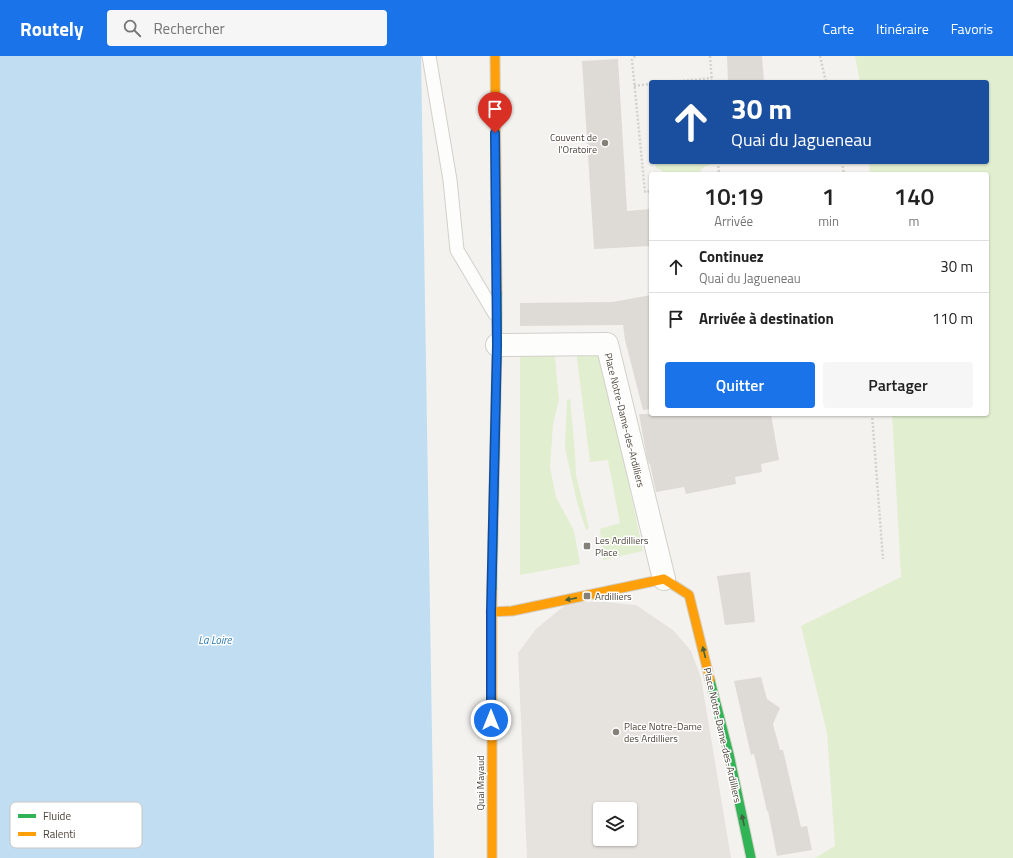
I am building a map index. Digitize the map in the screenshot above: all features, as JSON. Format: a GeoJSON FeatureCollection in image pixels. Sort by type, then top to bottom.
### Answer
{"type":"FeatureCollection","features":[{"type":"Feature","properties":{"kind":"main road","name":"Quai Mayaud"},"geometry":{"type":"LineString","coordinates":[[492,858],[491,612],[497,345],[495,56]]}},
{"type":"Feature","properties":{"kind":"main road","name":"Place Notre-Dame-des-Ardilliers"},"geometry":{"type":"LineString","coordinates":[[664,579],[689,595],[729,754],[751,858]]}},
{"type":"Feature","properties":{"kind":"main road"},"geometry":{"type":"LineString","coordinates":[[491,612],[512,611],[664,579]]}},
{"type":"Feature","properties":{"kind":"street","name":"Place Notre-Dame-des-Ardilliers"},"geometry":{"type":"LineString","coordinates":[[497,345],[607,344],[664,579]]}},
{"type":"Feature","properties":{"kind":"lane"},"geometry":{"type":"LineString","coordinates":[[429,56],[450,180],[457,250],[496,317]]}},
{"type":"Feature","properties":{"kind":"path"},"geometry":{"type":"LineString","coordinates":[[635,56],[632,60],[644,192],[649,191]]}},
{"type":"Feature","properties":{"kind":"path"},"geometry":{"type":"LineString","coordinates":[[692,80],[712,78],[710,56]]}},
{"type":"Feature","properties":{"kind":"path"},"geometry":{"type":"LineString","coordinates":[[820,56],[826,80]]}},
{"type":"Feature","properties":{"kind":"path"},"geometry":{"type":"LineString","coordinates":[[634,86],[649,84]]}},
{"type":"Feature","properties":{"kind":"path"},"geometry":{"type":"LineString","coordinates":[[872,416],[883,560]]}},
{"type":"Feature","properties":{"kind":"green space"},"geometry":{"type":"Polygon","coordinates":[[[855,56],[1013,56],[1013,858],[815,858],[835,846],[827,733],[801,626],[901,577],[892,416],[989,416],[989,172],[870,172],[869,164],[989,164],[989,80],[860,80],[855,56]]]}},
{"type":"Feature","properties":{"kind":"green space"},"geometry":{"type":"Polygon","coordinates":[[[655,164],[710,164],[703,168],[700,172],[663,172],[656,168],[655,164]]]}},
{"type":"Feature","properties":{"kind":"green space"},"geometry":{"type":"Polygon","coordinates":[[[554,348],[559,399],[553,424],[550,467],[556,497],[574,531],[580,564],[520,575],[520,350],[554,348]]]}},
{"type":"Feature","properties":{"kind":"green space"},"geometry":{"type":"Polygon","coordinates":[[[600,348],[643,551],[603,560],[600,529],[620,523],[608,460],[590,462],[576,351],[600,348]]]}},
{"type":"Feature","properties":{"kind":"green space"},"geometry":{"type":"Polygon","coordinates":[[[570,399],[576,475],[589,528],[586,530],[577,502],[565,448],[567,400],[570,399]]]}},
{"type":"Feature","properties":{"kind":"shaded area","name":"Place Notre-Dame des Ardilliers"},"geometry":{"type":"Polygon","coordinates":[[[569,602],[606,602],[636,605],[673,630],[691,651],[701,678],[731,858],[527,858],[518,653],[536,629],[569,602]]]}},
{"type":"Feature","properties":{"kind":"water","name":"La Loire"},"geometry":{"type":"Polygon","coordinates":[[[0,56],[421,56],[434,858],[0,858],[0,56]]]}},
{"type":"Feature","properties":{"kind":"building"},"geometry":{"type":"Polygon","coordinates":[[[727,56],[762,56],[764,80],[728,80],[727,56]]]}},
{"type":"Feature","properties":{"kind":"building","name":"Couvent de l'Oratoire"},"geometry":{"type":"Polygon","coordinates":[[[618,59],[627,211],[649,209],[649,246],[594,249],[582,61],[618,59]]]}},
{"type":"Feature","properties":{"kind":"building"},"geometry":{"type":"Polygon","coordinates":[[[649,295],[649,409],[643,410],[625,340],[623,325],[520,326],[520,303],[612,302],[649,295]]]}},
{"type":"Feature","properties":{"kind":"building"},"geometry":{"type":"Polygon","coordinates":[[[639,414],[649,414],[649,416],[771,416],[779,460],[761,464],[762,472],[735,477],[736,484],[686,494],[684,487],[656,492],[650,464],[647,458],[639,414]]]}},
{"type":"Feature","properties":{"kind":"building"},"geometry":{"type":"Polygon","coordinates":[[[750,572],[755,622],[725,625],[717,576],[750,572]]]}},
{"type":"Feature","properties":{"kind":"building"},"geometry":{"type":"Polygon","coordinates":[[[761,677],[767,699],[780,708],[773,724],[780,750],[783,750],[801,827],[807,826],[812,850],[777,856],[754,754],[751,755],[734,681],[761,677]]]}},
{"type":"Feature","properties":{"kind":"traffic: fast"},"geometry":{"type":"LineString","coordinates":[[492,589],[497,293]]}},
{"type":"Feature","properties":{"kind":"traffic: fast"},"geometry":{"type":"LineString","coordinates":[[710,680],[729,754],[751,858]]}},
{"type":"Feature","properties":{"kind":"traffic: slow"},"geometry":{"type":"LineString","coordinates":[[495,56],[497,293]]}},
{"type":"Feature","properties":{"kind":"traffic: slow"},"geometry":{"type":"LineString","coordinates":[[491,612],[512,611],[664,579],[689,595],[710,680]]}},
{"type":"Feature","properties":{"kind":"traffic: slow"},"geometry":{"type":"LineString","coordinates":[[492,589],[492,858]]}},
{"type":"Feature","properties":{"kind":"place","name":"Couvent de l'Oratoire"},"geometry":{"type":"Point","coordinates":[605,143]}},
{"type":"Feature","properties":{"kind":"place","name":"Les Ardilliers Place"},"geometry":{"type":"Point","coordinates":[587,546]}},
{"type":"Feature","properties":{"kind":"place","name":"Ardilliers"},"geometry":{"type":"Point","coordinates":[587,596]}},
{"type":"Feature","properties":{"kind":"place","name":"Place Notre-Dame des Ardilliers"},"geometry":{"type":"Point","coordinates":[616,732]}},
{"type":"Feature","properties":{"kind":"route"},"geometry":{"type":"LineString","coordinates":[[491,720],[491,612],[497,345],[495,133]]}}]}
